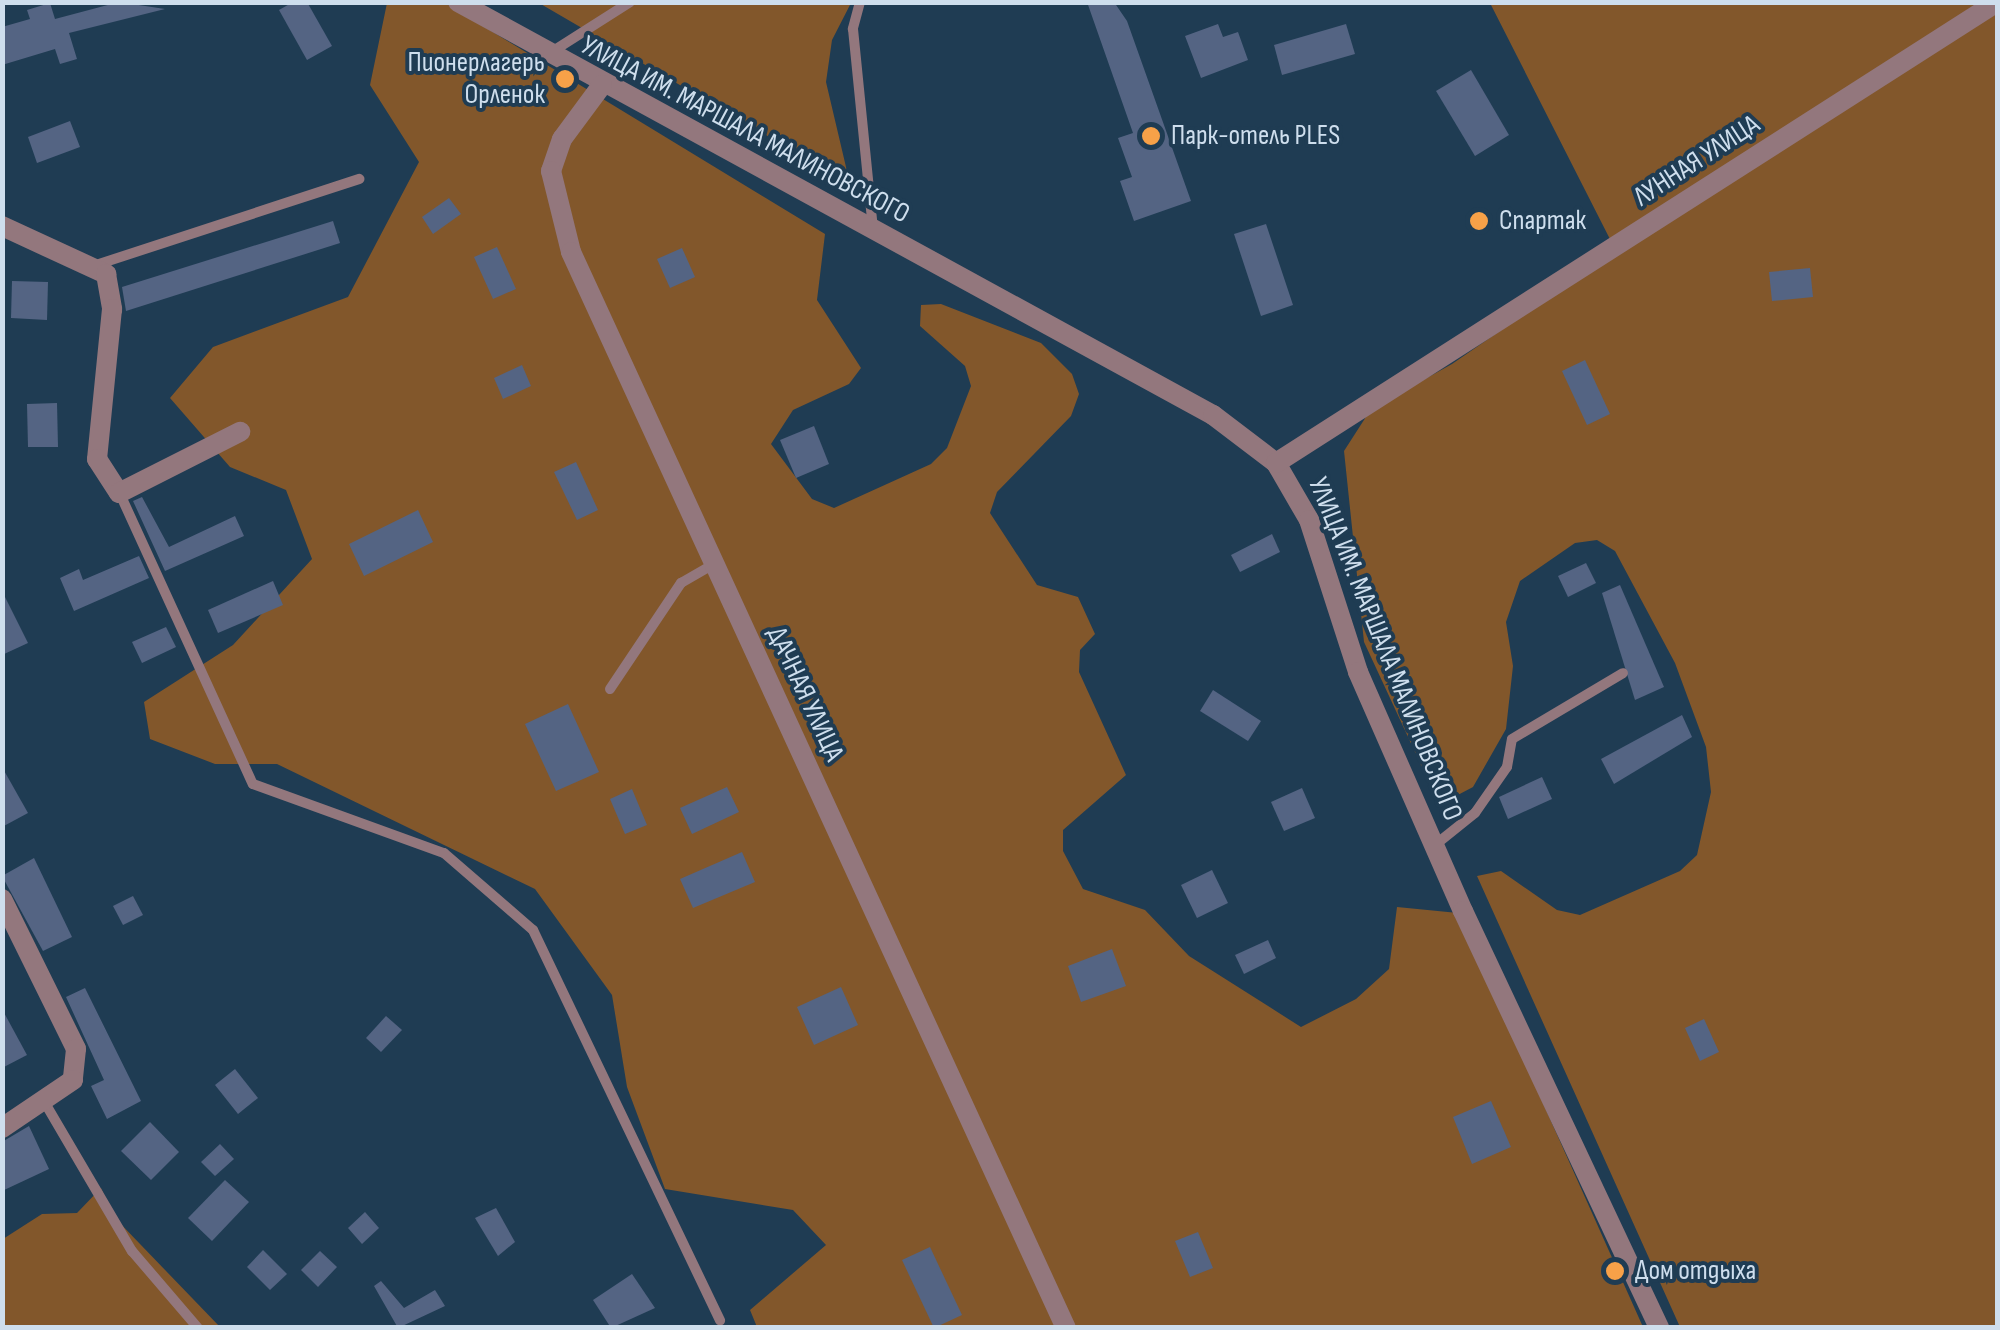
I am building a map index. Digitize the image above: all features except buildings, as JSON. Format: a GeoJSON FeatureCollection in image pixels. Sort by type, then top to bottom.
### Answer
{"type":"FeatureCollection","features":[{"type":"Feature","properties":{"kind":"street","name":"УЛИЦА ИМ. МАРШАЛА МАЛИНОВСКОГО"},"geometry":{"type":"LineString","coordinates":[[458,2],[545,56],[873,229],[1212,415],[1276,463],[1310,520],[1358,672],[1435,846],[1659,1328]]}},
{"type":"Feature","properties":{"kind":"street","name":"ЛУННАЯ УЛИЦА"},"geometry":{"type":"LineString","coordinates":[[1276,463],[1997,2]]}},
{"type":"Feature","properties":{"kind":"street","name":"ДАЧНАЯ УЛИЦА"},"geometry":{"type":"LineString","coordinates":[[602,85],[562,138],[551,170],[556,205],[714,564],[1066,1328]]}},
{"type":"Feature","properties":{"kind":"street"},"geometry":{"type":"LineString","coordinates":[[2,226],[99,264],[112,310],[98,459],[120,493],[240,432]]}},
{"type":"Feature","properties":{"kind":"street"},"geometry":{"type":"LineString","coordinates":[[2,899],[76,1049],[73,1080],[2,1128]]}},
{"type":"Feature","properties":{"kind":"lane"},"geometry":{"type":"LineString","coordinates":[[545,56],[630,2]]}},
{"type":"Feature","properties":{"kind":"lane"},"geometry":{"type":"LineString","coordinates":[[860,2],[853,29],[873,229]]}},
{"type":"Feature","properties":{"kind":"lane"},"geometry":{"type":"LineString","coordinates":[[99,264],[359,179]]}},
{"type":"Feature","properties":{"kind":"lane"},"geometry":{"type":"LineString","coordinates":[[120,493],[253,784],[444,853],[533,930],[720,1320]]}},
{"type":"Feature","properties":{"kind":"lane"},"geometry":{"type":"LineString","coordinates":[[610,689],[682,583],[714,564]]}},
{"type":"Feature","properties":{"kind":"lane"},"geometry":{"type":"LineString","coordinates":[[1435,846],[1475,812],[1507,767],[1512,739],[1623,674]]}},
{"type":"Feature","properties":{"kind":"lane"},"geometry":{"type":"LineString","coordinates":[[45,1102],[132,1250],[198,1328]]}},
{"type":"Feature","properties":{"kind":"shaded area"},"geometry":{"type":"Polygon","coordinates":[[[387,3],[445,3],[825,234],[817,300],[861,368],[849,384],[793,410],[771,444],[812,499],[834,508],[931,464],[947,448],[971,386],[965,366],[920,326],[921,305],[941,304],[1041,343],[1072,374],[1079,394],[1071,416],[997,492],[990,513],[1037,585],[1078,597],[1095,634],[1080,650],[1079,672],[1126,775],[1063,830],[1063,851],[1083,889],[1145,910],[1189,956],[1301,1027],[1356,999],[1389,969],[1397,907],[1458,913],[1643,1327],[757,1327],[750,1310],[826,1245],[793,1210],[665,1189],[627,1087],[612,995],[535,889],[277,764],[215,764],[150,739],[144,702],[233,645],[312,559],[286,490],[230,467],[170,398],[213,347],[348,297],[419,162],[370,85],[387,3]]]}},
{"type":"Feature","properties":{"kind":"shaded area"},"geometry":{"type":"Polygon","coordinates":[[[539,3],[851,3],[832,40],[826,82],[850,184],[539,3]]]}},
{"type":"Feature","properties":{"kind":"shaded area"},"geometry":{"type":"Polygon","coordinates":[[[1490,3],[1997,3],[1997,1327],[1680,1327],[1477,876],[1501,871],[1557,910],[1580,915],[1680,871],[1697,855],[1711,792],[1706,747],[1675,663],[1615,551],[1597,540],[1575,543],[1520,581],[1506,622],[1513,666],[1506,729],[1473,787],[1454,797],[1434,793],[1364,642],[1344,451],[1371,409],[1452,364],[1616,251],[1490,3]]]}},
{"type":"Feature","properties":{"kind":"shaded area"},"geometry":{"type":"Polygon","coordinates":[[[101,1188],[114,1217],[220,1327],[3,1328],[3,1239],[42,1214],[77,1213],[101,1188]]]}},
{"type":"Feature","properties":{"kind":"place","name":"Пионерлагерь Орленок"},"geometry":{"type":"Point","coordinates":[565,79]}},
{"type":"Feature","properties":{"kind":"place","name":"Парк-отель PLES"},"geometry":{"type":"Point","coordinates":[1151,136]}},
{"type":"Feature","properties":{"kind":"place","name":"Спартак"},"geometry":{"type":"Point","coordinates":[1479,221]}},
{"type":"Feature","properties":{"kind":"place","name":"Дом отдыха"},"geometry":{"type":"Point","coordinates":[1615,1271]}}]}
